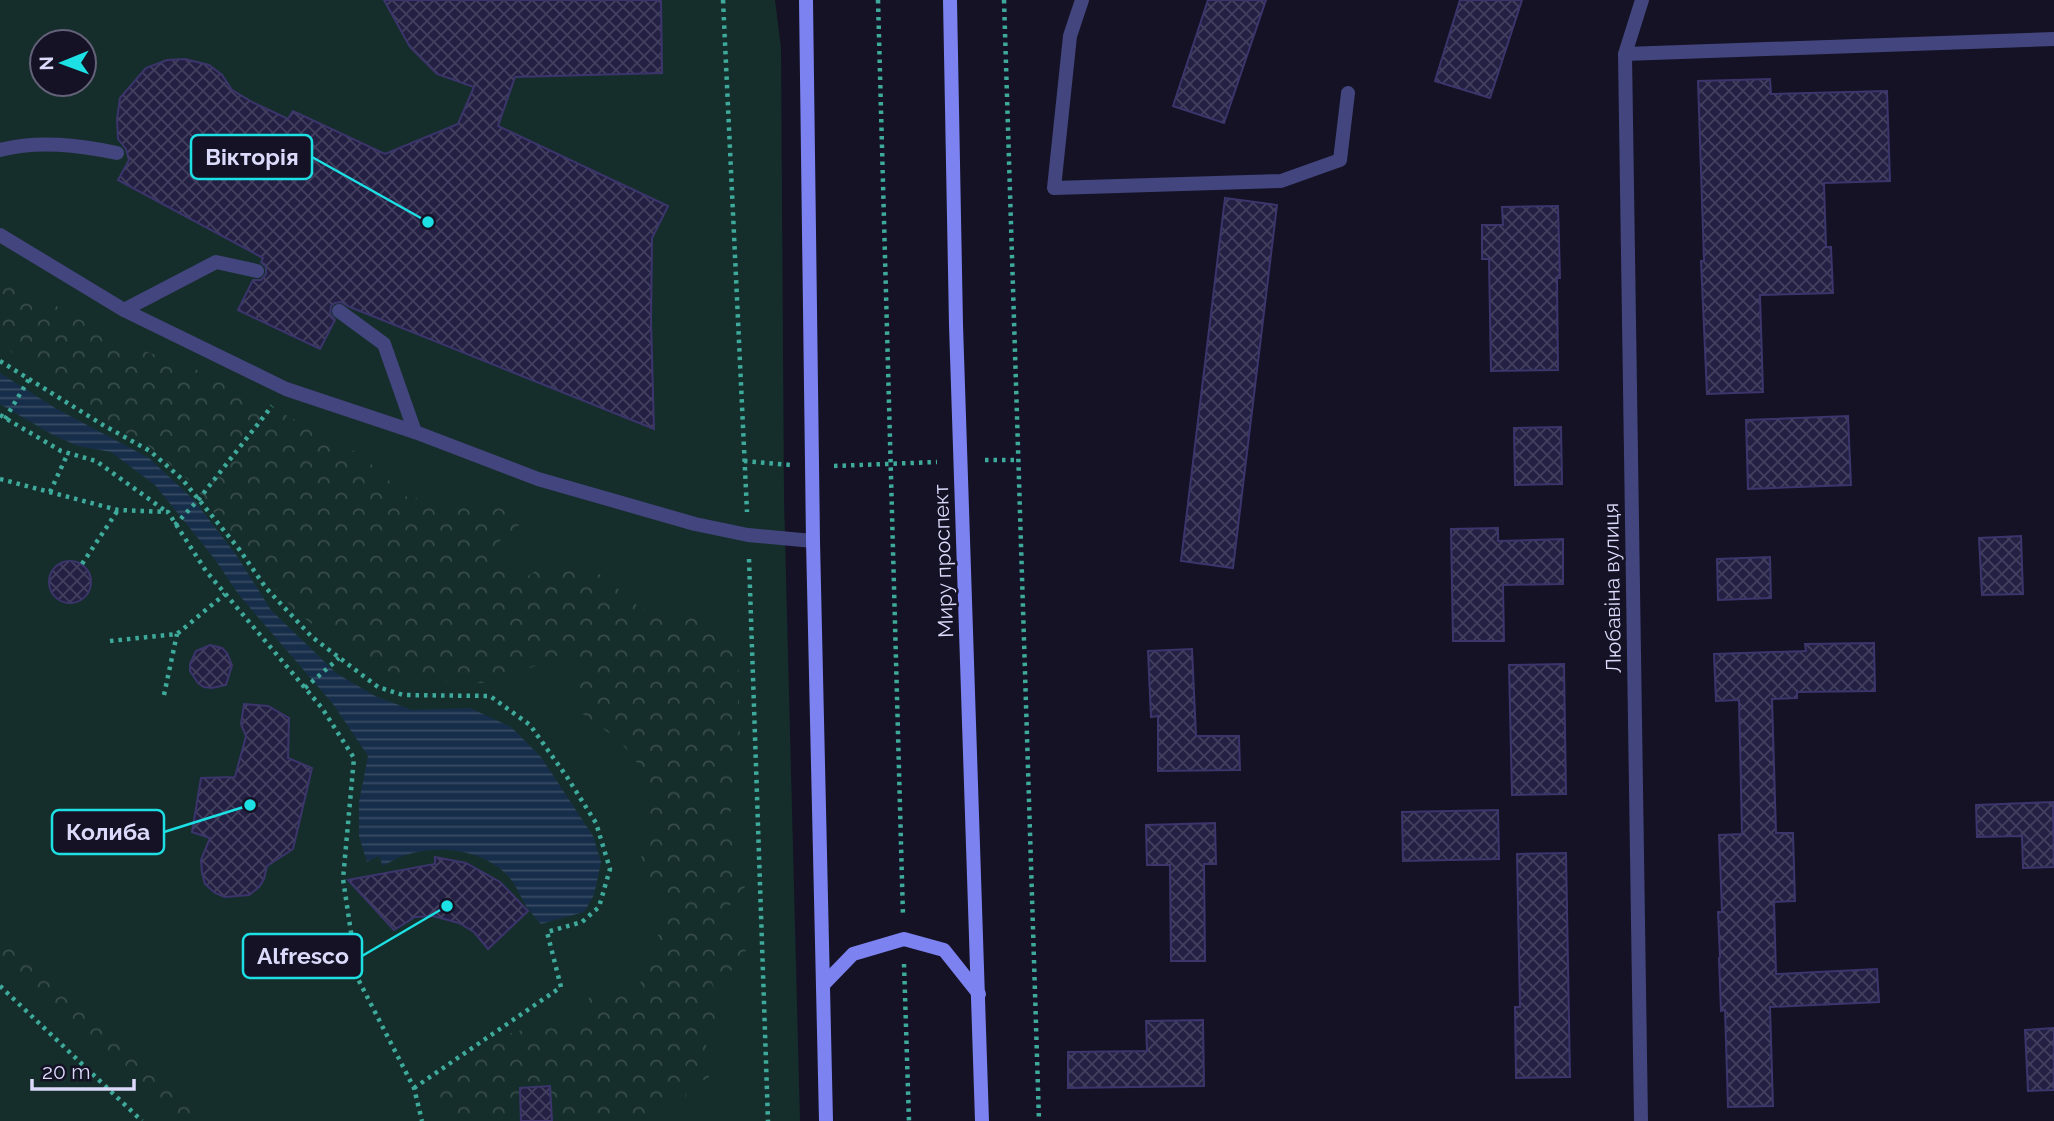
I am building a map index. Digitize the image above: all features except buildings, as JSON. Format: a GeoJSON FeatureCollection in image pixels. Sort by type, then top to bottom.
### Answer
{"type":"FeatureCollection","features":[{"type":"Feature","properties":{"kind":"main road"},"geometry":{"type":"LineString","coordinates":[[806,0],[813,541],[826,1121]]}},
{"type":"Feature","properties":{"kind":"main road","name":"Миру проспект"},"geometry":{"type":"LineString","coordinates":[[950,0],[956,311],[982,1121]]}},
{"type":"Feature","properties":{"kind":"main road"},"geometry":{"type":"LineString","coordinates":[[822,985],[853,954],[904,939],[944,950],[979,994]]}},
{"type":"Feature","properties":{"kind":"street"},"geometry":{"type":"LineString","coordinates":[[1082,0],[1070,36],[1054,188],[1281,181],[1340,160],[1348,93]]}},
{"type":"Feature","properties":{"kind":"street","name":"Любавіна вулиця"},"geometry":{"type":"LineString","coordinates":[[1641,1121],[1625,54],[1642,0]]}},
{"type":"Feature","properties":{"kind":"street"},"geometry":{"type":"LineString","coordinates":[[1625,54],[2054,39]]}},
{"type":"Feature","properties":{"kind":"street"},"geometry":{"type":"LineString","coordinates":[[0,150],[20,145],[87,146],[117,153]]}},
{"type":"Feature","properties":{"kind":"street"},"geometry":{"type":"LineString","coordinates":[[0,235],[124,310],[286,389],[415,432],[538,480],[695,524],[748,535],[813,541]]}},
{"type":"Feature","properties":{"kind":"street"},"geometry":{"type":"LineString","coordinates":[[124,310],[216,262],[257,271]]}},
{"type":"Feature","properties":{"kind":"street"},"geometry":{"type":"LineString","coordinates":[[339,311],[384,344],[415,432]]}},
{"type":"Feature","properties":{"kind":"path"},"geometry":{"type":"LineString","coordinates":[[878,0],[909,1121]]}},
{"type":"Feature","properties":{"kind":"path"},"geometry":{"type":"LineString","coordinates":[[1004,0],[1039,1121]]}},
{"type":"Feature","properties":{"kind":"path"},"geometry":{"type":"LineString","coordinates":[[0,361],[150,451],[182,479],[239,549],[266,588],[312,637],[378,687],[403,695],[490,696],[530,725],[596,823],[610,869],[599,907],[582,922],[547,932],[561,987],[414,1088]]}},
{"type":"Feature","properties":{"kind":"path"},"geometry":{"type":"LineString","coordinates":[[29,379],[3,417],[61,451],[96,461],[168,512],[205,571],[322,708],[354,758],[343,880],[358,979],[414,1088],[422,1121]]}},
{"type":"Feature","properties":{"kind":"path"},"geometry":{"type":"LineString","coordinates":[[175,524],[199,499],[286,389]]}},
{"type":"Feature","properties":{"kind":"path"},"geometry":{"type":"LineString","coordinates":[[50,492],[68,453]]}},
{"type":"Feature","properties":{"kind":"path"},"geometry":{"type":"LineString","coordinates":[[744,461],[812,467],[1019,460]]}},
{"type":"Feature","properties":{"kind":"path"},"geometry":{"type":"LineString","coordinates":[[0,479],[118,510],[168,512]]}},
{"type":"Feature","properties":{"kind":"path"},"geometry":{"type":"LineString","coordinates":[[82,564],[118,510]]}},
{"type":"Feature","properties":{"kind":"path"},"geometry":{"type":"LineString","coordinates":[[110,641],[177,634],[225,594]]}},
{"type":"Feature","properties":{"kind":"path"},"geometry":{"type":"LineString","coordinates":[[164,695],[177,634]]}},
{"type":"Feature","properties":{"kind":"path"},"geometry":{"type":"LineString","coordinates":[[305,688],[339,658]]}},
{"type":"Feature","properties":{"kind":"path"},"geometry":{"type":"LineString","coordinates":[[0,986],[142,1121]]}},
{"type":"Feature","properties":{"kind":"green space"},"geometry":{"type":"Polygon","coordinates":[[[0,0],[775,0],[781,48],[784,498],[800,1121],[0,1121],[0,0]]]}},
{"type":"Feature","properties":{"kind":"green space"},"geometry":{"type":"Polygon","coordinates":[[[0,274],[120,342],[208,374],[360,454],[407,497],[455,503],[499,501],[524,521],[494,546],[515,585],[547,563],[602,575],[640,608],[676,616],[706,614],[738,642],[740,749],[728,828],[745,887],[714,924],[743,933],[747,961],[712,982],[722,1007],[706,1043],[709,1078],[689,1085],[683,1106],[661,1105],[653,1121],[566,1121],[556,1107],[530,1087],[511,1121],[443,1121],[439,1118],[441,1075],[501,1036],[544,1024],[579,1040],[590,993],[637,996],[649,949],[677,907],[661,884],[636,872],[653,825],[641,768],[620,741],[580,712],[572,647],[545,663],[482,683],[410,680],[360,660],[296,612],[249,560],[193,484],[150,447],[97,417],[53,377],[0,345],[0,274]]]}},
{"type":"Feature","properties":{"kind":"green space"},"geometry":{"type":"Polygon","coordinates":[[[0,926],[203,1121],[169,1121],[0,960],[0,926]]]}},
{"type":"Feature","properties":{"kind":"water"},"geometry":{"type":"Polygon","coordinates":[[[0,373],[57,409],[149,458],[194,500],[237,556],[271,610],[336,673],[375,696],[412,710],[470,708],[511,727],[541,757],[593,836],[601,862],[594,895],[584,912],[541,924],[506,874],[484,859],[471,854],[430,850],[400,857],[383,866],[379,856],[367,862],[359,836],[359,802],[368,756],[333,704],[239,595],[214,558],[155,485],[111,452],[78,446],[53,435],[0,404],[0,373]]]}},
{"type":"Feature","properties":{"kind":"place","name":"Вікторія"},"geometry":{"type":"Point","coordinates":[428,222]}},
{"type":"Feature","properties":{"kind":"place","name":"Колиба"},"geometry":{"type":"Point","coordinates":[250,805]}},
{"type":"Feature","properties":{"kind":"place","name":"Alfresco"},"geometry":{"type":"Point","coordinates":[447,906]}}]}
